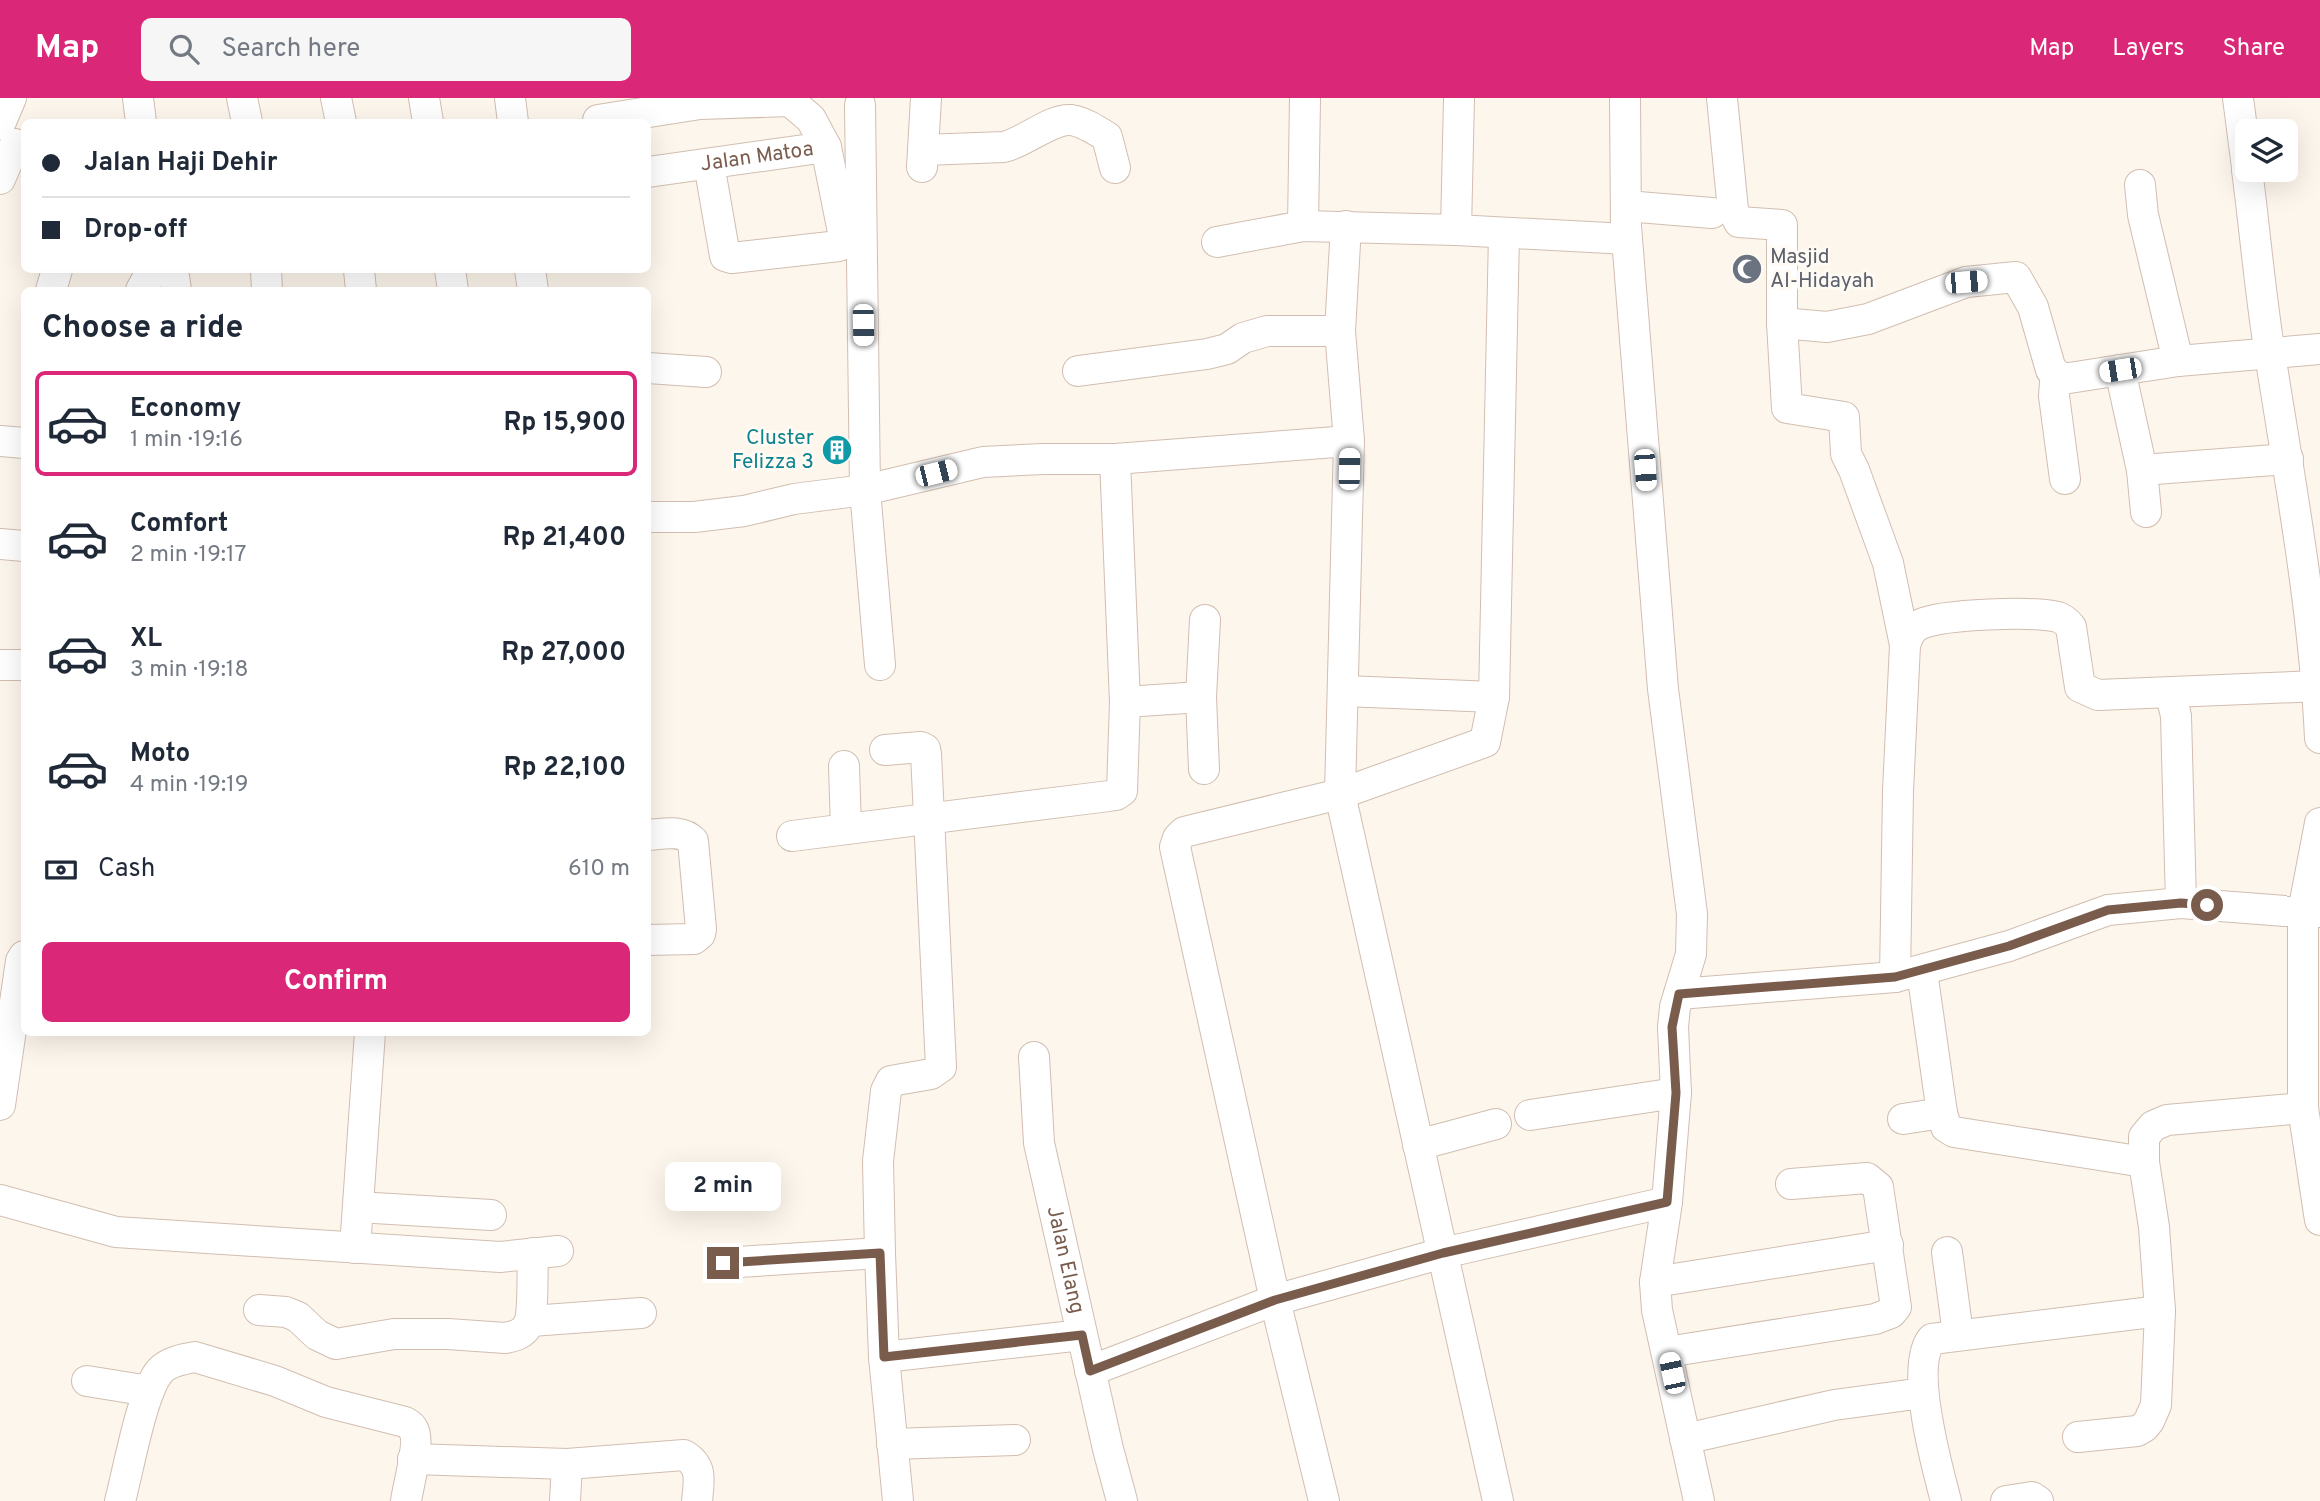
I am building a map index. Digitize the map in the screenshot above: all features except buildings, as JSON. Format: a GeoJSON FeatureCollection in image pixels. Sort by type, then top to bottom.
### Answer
{"type":"FeatureCollection","features":[{"type":"Feature","properties":{"kind":"street"},"geometry":{"type":"LineString","coordinates":[[0,179],[10,139],[11,98]]}},
{"type":"Feature","properties":{"kind":"street"},"geometry":{"type":"LineString","coordinates":[[138,98],[141,119]]}},
{"type":"Feature","properties":{"kind":"street"},"geometry":{"type":"LineString","coordinates":[[242,98],[246,119]]}},
{"type":"Feature","properties":{"kind":"street"},"geometry":{"type":"LineString","coordinates":[[336,98],[340,119]]}},
{"type":"Feature","properties":{"kind":"street"},"geometry":{"type":"LineString","coordinates":[[424,98],[428,119]]}},
{"type":"Feature","properties":{"kind":"street"},"geometry":{"type":"LineString","coordinates":[[510,98],[513,119]]}},
{"type":"Feature","properties":{"kind":"street"},"geometry":{"type":"LineString","coordinates":[[926,98],[923,158],[1014,145],[1062,121],[1072,120],[1088,125],[1107,137],[1115,168]]}},
{"type":"Feature","properties":{"kind":"street"},"geometry":{"type":"LineString","coordinates":[[1303,226],[1305,98]]}},
{"type":"Feature","properties":{"kind":"street"},"geometry":{"type":"LineString","coordinates":[[1456,230],[1459,98]]}},
{"type":"Feature","properties":{"kind":"street"},"geometry":{"type":"LineString","coordinates":[[1625,98],[1627,239],[1663,689],[1692,914],[1691,954],[1675,1007],[1672,1043],[1676,1093],[1667,1202],[1656,1282],[1657,1310],[1699,1501]]}},
{"type":"Feature","properties":{"kind":"street"},"geometry":{"type":"LineString","coordinates":[[1722,98],[1733,210],[1739,222],[1782,225],[1782,323],[1787,408],[1844,417],[1846,454],[1888,563],[1905,645],[1898,791],[1908,974],[1946,1127],[1954,1132],[2144,1162]]}},
{"type":"Feature","properties":{"kind":"street"},"geometry":{"type":"LineString","coordinates":[[2238,98],[2241,119]]}},
{"type":"Feature","properties":{"kind":"street","name":"Jalan Matoa"},"geometry":{"type":"LineString","coordinates":[[598,113],[699,101],[790,100],[811,119],[827,151],[651,172]]}},
{"type":"Feature","properties":{"kind":"street"},"geometry":{"type":"LineString","coordinates":[[860,105],[865,490],[880,666]]}},
{"type":"Feature","properties":{"kind":"street"},"geometry":{"type":"LineString","coordinates":[[709,164],[723,253],[732,258],[839,246],[842,243],[844,237],[827,151]]}},
{"type":"Feature","properties":{"kind":"street"},"geometry":{"type":"LineString","coordinates":[[2249,182],[2270,353],[2288,459],[2319,686],[2320,738]]}},
{"type":"Feature","properties":{"kind":"street"},"geometry":{"type":"LineString","coordinates":[[2140,185],[2143,215],[2178,361]]}},
{"type":"Feature","properties":{"kind":"street"},"geometry":{"type":"LineString","coordinates":[[1626,206],[1712,213]]}},
{"type":"Feature","properties":{"kind":"street"},"geometry":{"type":"LineString","coordinates":[[1217,242],[1303,226],[1456,230],[1627,239]]}},
{"type":"Feature","properties":{"kind":"street"},"geometry":{"type":"LineString","coordinates":[[1346,226],[1340,331],[1349,441],[1340,794],[1498,1501]]}},
{"type":"Feature","properties":{"kind":"street"},"geometry":{"type":"LineString","coordinates":[[1324,1501],[1275,1300],[1175,847],[1184,832],[1340,794],[1485,742],[1494,697],[1504,234]]}},
{"type":"Feature","properties":{"kind":"street"},"geometry":{"type":"LineString","coordinates":[[1782,323],[1827,327],[1868,319],[1966,282],[2016,277],[2033,307],[2051,370],[2063,379]]}},
{"type":"Feature","properties":{"kind":"street"},"geometry":{"type":"LineString","coordinates":[[1077,371],[1207,354],[1227,349],[1243,338],[1267,331],[1340,331]]}},
{"type":"Feature","properties":{"kind":"street"},"geometry":{"type":"LineString","coordinates":[[2065,479],[2054,396],[2055,383],[2063,379],[2178,361],[2320,349]]}},
{"type":"Feature","properties":{"kind":"street"},"geometry":{"type":"LineString","coordinates":[[651,368],[706,372]]}},
{"type":"Feature","properties":{"kind":"street"},"geometry":{"type":"LineString","coordinates":[[2120,370],[2142,470],[2146,512]]}},
{"type":"Feature","properties":{"kind":"street"},"geometry":{"type":"LineString","coordinates":[[0,441],[21,443]]}},
{"type":"Feature","properties":{"kind":"street"},"geometry":{"type":"LineString","coordinates":[[651,517],[694,517],[744,511],[811,496],[865,490],[983,462],[1115,460],[1349,441]]}},
{"type":"Feature","properties":{"kind":"street"},"geometry":{"type":"LineString","coordinates":[[2142,470],[2288,459]]}},
{"type":"Feature","properties":{"kind":"street"},"geometry":{"type":"LineString","coordinates":[[792,836],[1119,794],[1122,788],[1125,702],[1115,460]]}},
{"type":"Feature","properties":{"kind":"street"},"geometry":{"type":"LineString","coordinates":[[1905,645],[1911,631],[1920,624],[1948,618],[2024,614],[2060,618],[2071,626],[2080,687],[2098,695],[2319,686]]}},
{"type":"Feature","properties":{"kind":"street"},"geometry":{"type":"LineString","coordinates":[[1204,769],[1201,697],[1205,620]]}},
{"type":"Feature","properties":{"kind":"street"},"geometry":{"type":"LineString","coordinates":[[0,665],[21,665]]}},
{"type":"Feature","properties":{"kind":"street"},"geometry":{"type":"LineString","coordinates":[[1344,691],[1494,697]]}},
{"type":"Feature","properties":{"kind":"street"},"geometry":{"type":"LineString","coordinates":[[2171,694],[2176,716],[2181,903]]}},
{"type":"Feature","properties":{"kind":"street"},"geometry":{"type":"LineString","coordinates":[[1125,702],[1201,697]]}},
{"type":"Feature","properties":{"kind":"street"},"geometry":{"type":"LineString","coordinates":[[885,750],[925,749],[941,1067],[931,1074],[891,1081],[886,1091],[878,1161],[884,1357],[898,1501]]}},
{"type":"Feature","properties":{"kind":"street"},"geometry":{"type":"LineString","coordinates":[[844,766],[846,829]]}},
{"type":"Feature","properties":{"kind":"street"},"geometry":{"type":"LineString","coordinates":[[2320,823],[2312,926],[2310,1125],[2320,1220]]}},
{"type":"Feature","properties":{"kind":"street"},"geometry":{"type":"LineString","coordinates":[[651,835],[680,834],[693,841],[701,929],[694,939],[651,940]]}},
{"type":"Feature","properties":{"kind":"street"},"geometry":{"type":"LineString","coordinates":[[1679,994],[1908,974],[2009,946],[2108,910],[2181,903],[2312,926]]}},
{"type":"Feature","properties":{"kind":"street"},"geometry":{"type":"LineString","coordinates":[[0,1105],[21,961]]}},
{"type":"Feature","properties":{"kind":"street"},"geometry":{"type":"LineString","coordinates":[[355,1248],[370,1036]]}},
{"type":"Feature","properties":{"kind":"street","name":"Jalan Elang"},"geometry":{"type":"LineString","coordinates":[[1034,1057],[1039,1143],[1122,1501]]}},
{"type":"Feature","properties":{"kind":"street"},"geometry":{"type":"LineString","coordinates":[[1530,1115],[1676,1093]]}},
{"type":"Feature","properties":{"kind":"street"},"geometry":{"type":"LineString","coordinates":[[1903,1119],[1942,1113]]}},
{"type":"Feature","properties":{"kind":"street"},"geometry":{"type":"LineString","coordinates":[[2078,1437],[2137,1431],[2149,1421],[2156,1405],[2160,1311],[2154,1227],[2144,1162],[2144,1137],[2152,1126],[2166,1120],[2310,1125]]}},
{"type":"Feature","properties":{"kind":"street"},"geometry":{"type":"LineString","coordinates":[[1418,1145],[1496,1124]]}},
{"type":"Feature","properties":{"kind":"street"},"geometry":{"type":"LineString","coordinates":[[1667,1352],[1885,1316],[1896,1307],[1878,1187],[1873,1181],[1853,1178],[1791,1184]]}},
{"type":"Feature","properties":{"kind":"street"},"geometry":{"type":"LineString","coordinates":[[0,1200],[116,1232],[500,1257],[545,1252],[531,1321],[522,1333],[505,1338],[394,1334],[336,1344],[317,1335],[298,1317],[285,1312],[258,1310]]}},
{"type":"Feature","properties":{"kind":"street"},"geometry":{"type":"LineString","coordinates":[[1090,1371],[1275,1300],[1443,1253],[1667,1202]]}},
{"type":"Feature","properties":{"kind":"street"},"geometry":{"type":"LineString","coordinates":[[358,1206],[491,1215]]}},
{"type":"Feature","properties":{"kind":"street"},"geometry":{"type":"LineString","coordinates":[[1656,1282],[1888,1245]]}},
{"type":"Feature","properties":{"kind":"street"},"geometry":{"type":"LineString","coordinates":[[1947,1252],[1958,1334]]}},
{"type":"Feature","properties":{"kind":"street"},"geometry":{"type":"LineString","coordinates":[[723,1263],[880,1253]]}},
{"type":"Feature","properties":{"kind":"street"},"geometry":{"type":"LineString","coordinates":[[1945,1501],[1927,1429],[1923,1393],[1928,1342],[1937,1337],[1958,1334],[2160,1311]]}},
{"type":"Feature","properties":{"kind":"street"},"geometry":{"type":"LineString","coordinates":[[531,1321],[641,1313]]}},
{"type":"Feature","properties":{"kind":"street"},"geometry":{"type":"LineString","coordinates":[[884,1357],[1082,1335]]}},
{"type":"Feature","properties":{"kind":"street"},"geometry":{"type":"LineString","coordinates":[[120,1501],[149,1391],[160,1371],[182,1359],[194,1357],[275,1381],[326,1402],[410,1425],[415,1433],[406,1501]]}},
{"type":"Feature","properties":{"kind":"street"},"geometry":{"type":"LineString","coordinates":[[87,1381],[149,1391]]}},
{"type":"Feature","properties":{"kind":"street"},"geometry":{"type":"LineString","coordinates":[[1685,1439],[1834,1405],[1923,1393]]}},
{"type":"Feature","properties":{"kind":"street"},"geometry":{"type":"LineString","coordinates":[[892,1444],[1015,1440]]}},
{"type":"Feature","properties":{"kind":"street"},"geometry":{"type":"LineString","coordinates":[[413,1459],[568,1464],[684,1455],[693,1460],[698,1469],[697,1501]]}},
{"type":"Feature","properties":{"kind":"street"},"geometry":{"type":"LineString","coordinates":[[565,1501],[568,1464]]}},
{"type":"Feature","properties":{"kind":"street"},"geometry":{"type":"LineString","coordinates":[[2006,1501],[2032,1497],[2038,1501]]}},
{"type":"Feature","properties":{"kind":"place","name":"Masjid Al-Hidayah"},"geometry":{"type":"Point","coordinates":[1747,269]}},
{"type":"Feature","properties":{"kind":"place","name":"Cluster Felizza 3"},"geometry":{"type":"Point","coordinates":[837,450]}},
{"type":"Feature","properties":{"kind":"route"},"geometry":{"type":"LineString","coordinates":[[723,1263],[880,1253],[884,1357],[1082,1335],[1090,1371],[1275,1300],[1443,1253],[1667,1202],[1676,1093],[1672,1027],[1679,994],[1895,977],[2009,946],[2108,910],[2181,903],[2207,905]]}}]}
